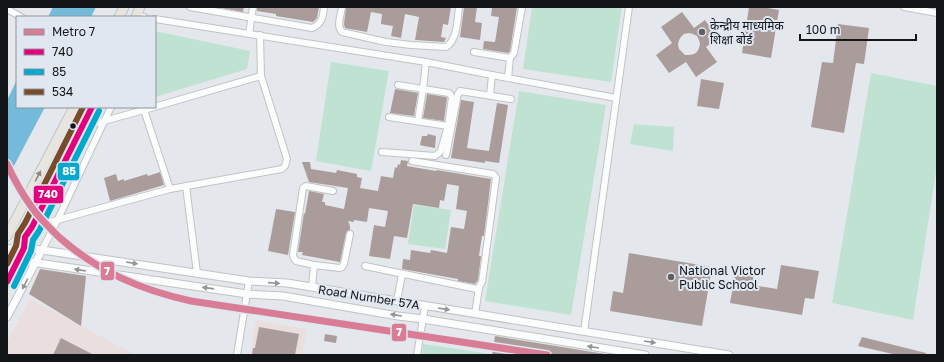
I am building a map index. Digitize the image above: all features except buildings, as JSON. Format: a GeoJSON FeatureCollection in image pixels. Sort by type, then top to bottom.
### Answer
{"type":"FeatureCollection","features":[{"type":"Feature","properties":{"kind":"main road"},"geometry":{"type":"LineString","coordinates":[[120,16],[124,7]]}},
{"type":"Feature","properties":{"kind":"main road"},"geometry":{"type":"LineString","coordinates":[[7,236],[73,108]]}},
{"type":"Feature","properties":{"kind":"main road"},"geometry":{"type":"LineString","coordinates":[[7,282],[24,248],[25,238],[32,227],[92,108]]}},
{"type":"Feature","properties":{"kind":"street"},"geometry":{"type":"LineString","coordinates":[[190,7],[312,28],[320,23],[324,7]]}},
{"type":"Feature","properties":{"kind":"street"},"geometry":{"type":"LineString","coordinates":[[249,34],[253,7]]}},
{"type":"Feature","properties":{"kind":"street"},"geometry":{"type":"LineString","coordinates":[[342,7],[339,26],[342,32],[386,42],[446,47],[451,44],[454,38],[459,7]]}},
{"type":"Feature","properties":{"kind":"street"},"geometry":{"type":"LineString","coordinates":[[508,78],[510,58],[514,53],[522,7]]}},
{"type":"Feature","properties":{"kind":"street"},"geometry":{"type":"LineString","coordinates":[[584,332],[629,7]]}},
{"type":"Feature","properties":{"kind":"street"},"geometry":{"type":"LineString","coordinates":[[904,7],[937,13]]}},
{"type":"Feature","properties":{"kind":"street"},"geometry":{"type":"LineString","coordinates":[[7,9],[19,16]]}},
{"type":"Feature","properties":{"kind":"street"},"geometry":{"type":"LineString","coordinates":[[156,19],[426,62],[616,98]]}},
{"type":"Feature","properties":{"kind":"street"},"geometry":{"type":"LineString","coordinates":[[32,227],[170,189],[282,169],[287,160],[261,76],[260,36]]}},
{"type":"Feature","properties":{"kind":"street"},"geometry":{"type":"LineString","coordinates":[[385,55],[386,42]]}},
{"type":"Feature","properties":{"kind":"street"},"geometry":{"type":"LineString","coordinates":[[474,52],[510,58]]}},
{"type":"Feature","properties":{"kind":"street"},"geometry":{"type":"LineString","coordinates":[[418,121],[426,62]]}},
{"type":"Feature","properties":{"kind":"street"},"geometry":{"type":"LineString","coordinates":[[490,96],[492,75]]}},
{"type":"Feature","properties":{"kind":"street"},"geometry":{"type":"LineString","coordinates":[[156,107],[261,76]]}},
{"type":"Feature","properties":{"kind":"street"},"geometry":{"type":"LineString","coordinates":[[382,152],[435,156],[441,150],[448,126],[452,97],[449,93],[398,85]]}},
{"type":"Feature","properties":{"kind":"street"},"geometry":{"type":"LineString","coordinates":[[446,155],[459,92],[461,91],[511,99]]}},
{"type":"Feature","properties":{"kind":"street"},"geometry":{"type":"LineString","coordinates":[[7,318],[57,221],[110,108]]}},
{"type":"Feature","properties":{"kind":"street"},"geometry":{"type":"LineString","coordinates":[[82,127],[151,108]]}},
{"type":"Feature","properties":{"kind":"street"},"geometry":{"type":"LineString","coordinates":[[144,110],[170,189]]}},
{"type":"Feature","properties":{"kind":"street"},"geometry":{"type":"LineString","coordinates":[[389,117],[448,126]]}},
{"type":"Feature","properties":{"kind":"street"},"geometry":{"type":"LineString","coordinates":[[412,161],[493,174],[496,178],[482,282],[478,288],[475,314]]}},
{"type":"Feature","properties":{"kind":"street"},"geometry":{"type":"LineString","coordinates":[[186,186],[197,273]]}},
{"type":"Feature","properties":{"kind":"street"},"geometry":{"type":"LineString","coordinates":[[333,191],[306,186],[303,188],[293,255],[294,258],[296,261],[342,268],[350,234]]}},
{"type":"Feature","properties":{"kind":"street","name":"Road Number 57A"},"geometry":{"type":"LineString","coordinates":[[7,249],[24,248],[42,250],[249,281],[286,283],[729,355]]}},
{"type":"Feature","properties":{"kind":"street","name":"Road Number 57A"},"geometry":{"type":"LineString","coordinates":[[7,254],[18,260],[35,263],[247,294],[283,296],[398,316],[645,355]]}},
{"type":"Feature","properties":{"kind":"street"},"geometry":{"type":"LineString","coordinates":[[312,288],[314,264]]}},
{"type":"Feature","properties":{"kind":"street"},"geometry":{"type":"LineString","coordinates":[[365,266],[478,288]]}},
{"type":"Feature","properties":{"kind":"street"},"geometry":{"type":"LineString","coordinates":[[397,301],[402,274]]}},
{"type":"Feature","properties":{"kind":"street"},"geometry":{"type":"LineString","coordinates":[[237,355],[249,281]]}},
{"type":"Feature","properties":{"kind":"street"},"geometry":{"type":"LineString","coordinates":[[417,355],[425,306]]}},
{"type":"Feature","properties":{"kind":"shaded area"},"geometry":{"type":"Polygon","coordinates":[[[30,299],[136,355],[7,355],[7,342],[30,299]]]}},
{"type":"Feature","properties":{"kind":"shaded area"},"geometry":{"type":"Polygon","coordinates":[[[256,320],[307,329],[302,355],[250,355],[256,320]]]}},
{"type":"Feature","properties":{"kind":"green space"},"geometry":{"type":"Polygon","coordinates":[[[532,7],[622,7],[611,82],[523,69],[532,7]]]}},
{"type":"Feature","properties":{"kind":"green space"},"geometry":{"type":"Polygon","coordinates":[[[156,31],[250,51],[247,69],[156,97],[156,31]]]}},
{"type":"Feature","properties":{"kind":"green space"},"geometry":{"type":"Polygon","coordinates":[[[331,62],[389,71],[371,171],[316,161],[331,62]]]}},
{"type":"Feature","properties":{"kind":"green space"},"geometry":{"type":"Polygon","coordinates":[[[871,73],[937,86],[937,165],[913,320],[832,303],[871,73]]]}},
{"type":"Feature","properties":{"kind":"green space"},"geometry":{"type":"Polygon","coordinates":[[[519,91],[606,105],[571,315],[485,301],[519,91]]]}},
{"type":"Feature","properties":{"kind":"green space"},"geometry":{"type":"Polygon","coordinates":[[[634,124],[674,127],[673,151],[630,144],[634,124]]]}},
{"type":"Feature","properties":{"kind":"green space"},"geometry":{"type":"Polygon","coordinates":[[[414,205],[451,210],[445,249],[408,244],[414,205]]]}},
{"type":"Feature","properties":{"kind":"green space"},"geometry":{"type":"Polygon","coordinates":[[[423,344],[491,354],[422,355],[423,344]]]}},
{"type":"Feature","properties":{"kind":"water"},"geometry":{"type":"Polygon","coordinates":[[[53,7],[96,7],[92,16],[48,16],[53,7]]]}},
{"type":"Feature","properties":{"kind":"water"},"geometry":{"type":"Polygon","coordinates":[[[16,82],[16,108],[44,108],[7,179],[7,100],[16,82]]]}},
{"type":"Feature","properties":{"kind":"metro line","name":"7"},"geometry":{"type":"LineString","coordinates":[[7,164],[33,209],[60,238],[90,261],[105,270],[138,285],[173,297],[191,301],[547,355]]}},
{"type":"Feature","properties":{"kind":"transit line","name":"534"},"geometry":{"type":"LineString","coordinates":[[7,264],[16,246],[18,234],[25,223],[82,108]]}},
{"type":"Feature","properties":{"kind":"transit line","name":"740"},"geometry":{"type":"LineString","coordinates":[[7,282],[24,248],[25,237],[32,227],[92,108]]}},
{"type":"Feature","properties":{"kind":"transit line","name":"85"},"geometry":{"type":"LineString","coordinates":[[14,286],[31,251],[33,240],[39,231],[99,111]]}},
{"type":"Feature","properties":{"kind":"place","name":"केन्द्रीय माध्यमिक शिक्षा बोर्ड"},"geometry":{"type":"Point","coordinates":[702,32]}},
{"type":"Feature","properties":{"kind":"place","name":"National Victor Public School"},"geometry":{"type":"Point","coordinates":[671,277]}}]}
